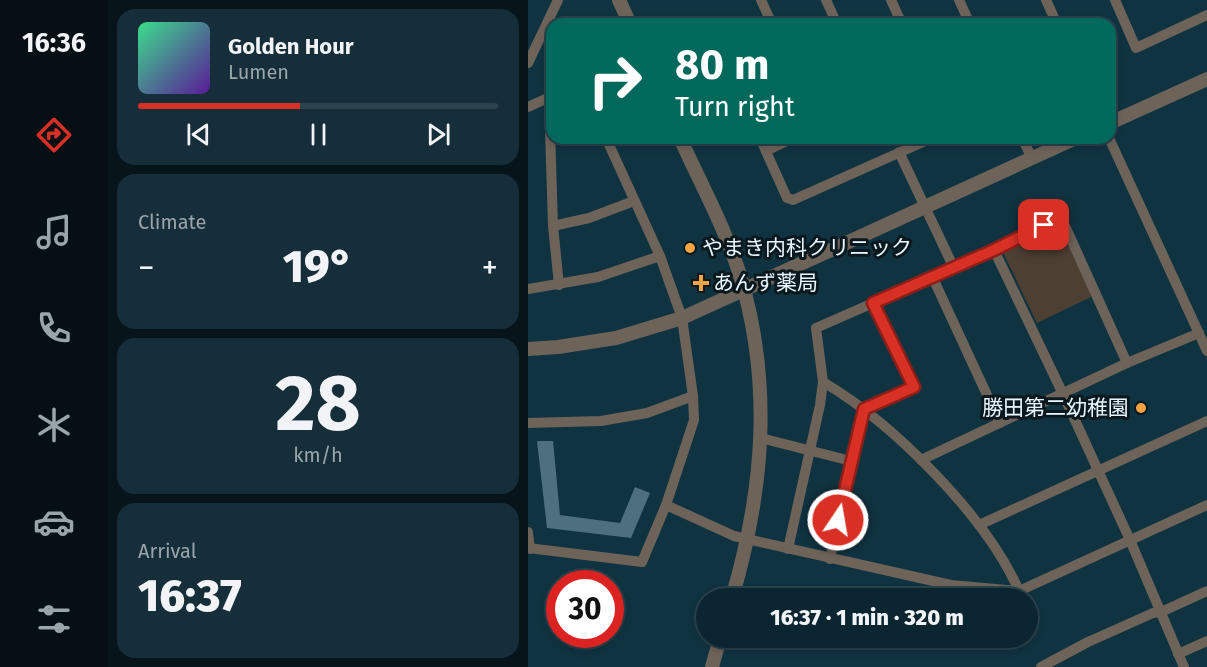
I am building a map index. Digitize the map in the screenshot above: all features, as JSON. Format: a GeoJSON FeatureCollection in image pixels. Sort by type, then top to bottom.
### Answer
{"type":"FeatureCollection","features":[{"type":"Feature","properties":{"kind":"street"},"geometry":{"type":"LineString","coordinates":[[546,18],[558,0]]}},
{"type":"Feature","properties":{"kind":"street"},"geometry":{"type":"LineString","coordinates":[[619,0],[627,18]]}},
{"type":"Feature","properties":{"kind":"street"},"geometry":{"type":"LineString","coordinates":[[761,0],[769,18]]}},
{"type":"Feature","properties":{"kind":"street"},"geometry":{"type":"LineString","coordinates":[[826,0],[834,18]]}},
{"type":"Feature","properties":{"kind":"street"},"geometry":{"type":"LineString","coordinates":[[891,0],[899,18]]}},
{"type":"Feature","properties":{"kind":"street"},"geometry":{"type":"LineString","coordinates":[[959,0],[967,18]]}},
{"type":"Feature","properties":{"kind":"street"},"geometry":{"type":"LineString","coordinates":[[1046,0],[1054,18]]}},
{"type":"Feature","properties":{"kind":"street"},"geometry":{"type":"LineString","coordinates":[[1115,0],[1136,48],[1207,15]]}},
{"type":"Feature","properties":{"kind":"street"},"geometry":{"type":"LineString","coordinates":[[528,63],[533,39],[546,19]]}},
{"type":"Feature","properties":{"kind":"street"},"geometry":{"type":"LineString","coordinates":[[1116,120],[1207,79]]}},
{"type":"Feature","properties":{"kind":"street"},"geometry":{"type":"LineString","coordinates":[[528,107],[546,99]]}},
{"type":"Feature","properties":{"kind":"street"},"geometry":{"type":"LineString","coordinates":[[551,144],[553,226],[559,285]]}},
{"type":"Feature","properties":{"kind":"street"},"geometry":{"type":"LineString","coordinates":[[528,532],[529,549],[642,562],[666,505],[694,420],[693,396],[682,318],[660,256],[609,144]]}},
{"type":"Feature","properties":{"kind":"street"},"geometry":{"type":"LineString","coordinates":[[683,144],[727,242],[744,291],[758,352],[761,388],[759,470],[734,588]]}},
{"type":"Feature","properties":{"kind":"street"},"geometry":{"type":"LineString","coordinates":[[763,144],[787,198],[793,200],[918,144]]}},
{"type":"Feature","properties":{"kind":"street"},"geometry":{"type":"LineString","coordinates":[[766,151],[781,144]]}},
{"type":"Feature","properties":{"kind":"street"},"geometry":{"type":"LineString","coordinates":[[1025,144],[1032,158]]}},
{"type":"Feature","properties":{"kind":"street"},"geometry":{"type":"LineString","coordinates":[[528,349],[616,338],[682,318],[1063,144]]}},
{"type":"Feature","properties":{"kind":"street"},"geometry":{"type":"LineString","coordinates":[[1112,144],[1207,351]]}},
{"type":"Feature","properties":{"kind":"street"},"geometry":{"type":"LineString","coordinates":[[899,152],[953,266]]}},
{"type":"Feature","properties":{"kind":"street"},"geometry":{"type":"LineString","coordinates":[[553,226],[589,218],[634,201]]}},
{"type":"Feature","properties":{"kind":"street"},"geometry":{"type":"LineString","coordinates":[[788,549],[823,382],[816,328],[953,266],[994,250],[1061,217],[1127,363]]}},
{"type":"Feature","properties":{"kind":"street"},"geometry":{"type":"LineString","coordinates":[[994,250],[1130,540],[1184,667]]}},
{"type":"Feature","properties":{"kind":"street"},"geometry":{"type":"LineString","coordinates":[[528,289],[598,278],[660,256]]}},
{"type":"Feature","properties":{"kind":"street"},"geometry":{"type":"LineString","coordinates":[[932,276],[1000,423]]}},
{"type":"Feature","properties":{"kind":"street"},"geometry":{"type":"LineString","coordinates":[[864,409],[914,387],[873,303]]}},
{"type":"Feature","properties":{"kind":"street"},"geometry":{"type":"LineString","coordinates":[[921,460],[1127,363],[1198,333]]}},
{"type":"Feature","properties":{"kind":"street"},"geometry":{"type":"LineString","coordinates":[[823,382],[864,409],[921,460],[980,525],[1010,570],[1018,588]]}},
{"type":"Feature","properties":{"kind":"street"},"geometry":{"type":"LineString","coordinates":[[528,423],[601,421],[647,412],[693,396]]}},
{"type":"Feature","properties":{"kind":"street"},"geometry":{"type":"LineString","coordinates":[[830,559],[850,461],[864,409]]}},
{"type":"Feature","properties":{"kind":"street"},"geometry":{"type":"LineString","coordinates":[[980,525],[1207,421]]}},
{"type":"Feature","properties":{"kind":"street"},"geometry":{"type":"LineString","coordinates":[[761,438],[850,461]]}},
{"type":"Feature","properties":{"kind":"street"},"geometry":{"type":"LineString","coordinates":[[666,505],[734,536],[951,585],[985,588]]}},
{"type":"Feature","properties":{"kind":"street"},"geometry":{"type":"LineString","coordinates":[[1026,588],[1207,505]]}},
{"type":"Feature","properties":{"kind":"street"},"geometry":{"type":"LineString","coordinates":[[1041,667],[1088,642],[1207,591]]}},
{"type":"Feature","properties":{"kind":"street"},"geometry":{"type":"LineString","coordinates":[[1178,654],[1207,641]]}},
{"type":"Feature","properties":{"kind":"street"},"geometry":{"type":"LineString","coordinates":[[712,667],[717,648]]}},
{"type":"Feature","properties":{"kind":"shaded area"},"geometry":{"type":"Polygon","coordinates":[[[1059,222],[1093,296],[1037,323],[1002,250],[1059,222]]]}},
{"type":"Feature","properties":{"kind":"water"},"geometry":{"type":"Polygon","coordinates":[[[537,441],[553,441],[560,515],[620,523],[635,487],[650,493],[631,538],[547,528],[537,441]]]}},
{"type":"Feature","properties":{"kind":"place","name":"やまき内科クリニック"},"geometry":{"type":"Point","coordinates":[690,248]}},
{"type":"Feature","properties":{"kind":"place","name":"あんず薬局"},"geometry":{"type":"Point","coordinates":[701,283]}},
{"type":"Feature","properties":{"kind":"place","name":"勝田第二幼稚園"},"geometry":{"type":"Point","coordinates":[1141,408]}},
{"type":"Feature","properties":{"kind":"route"},"geometry":{"type":"LineString","coordinates":[[838,520],[864,409],[914,387],[873,303],[994,250],[1044,225]]}}]}
